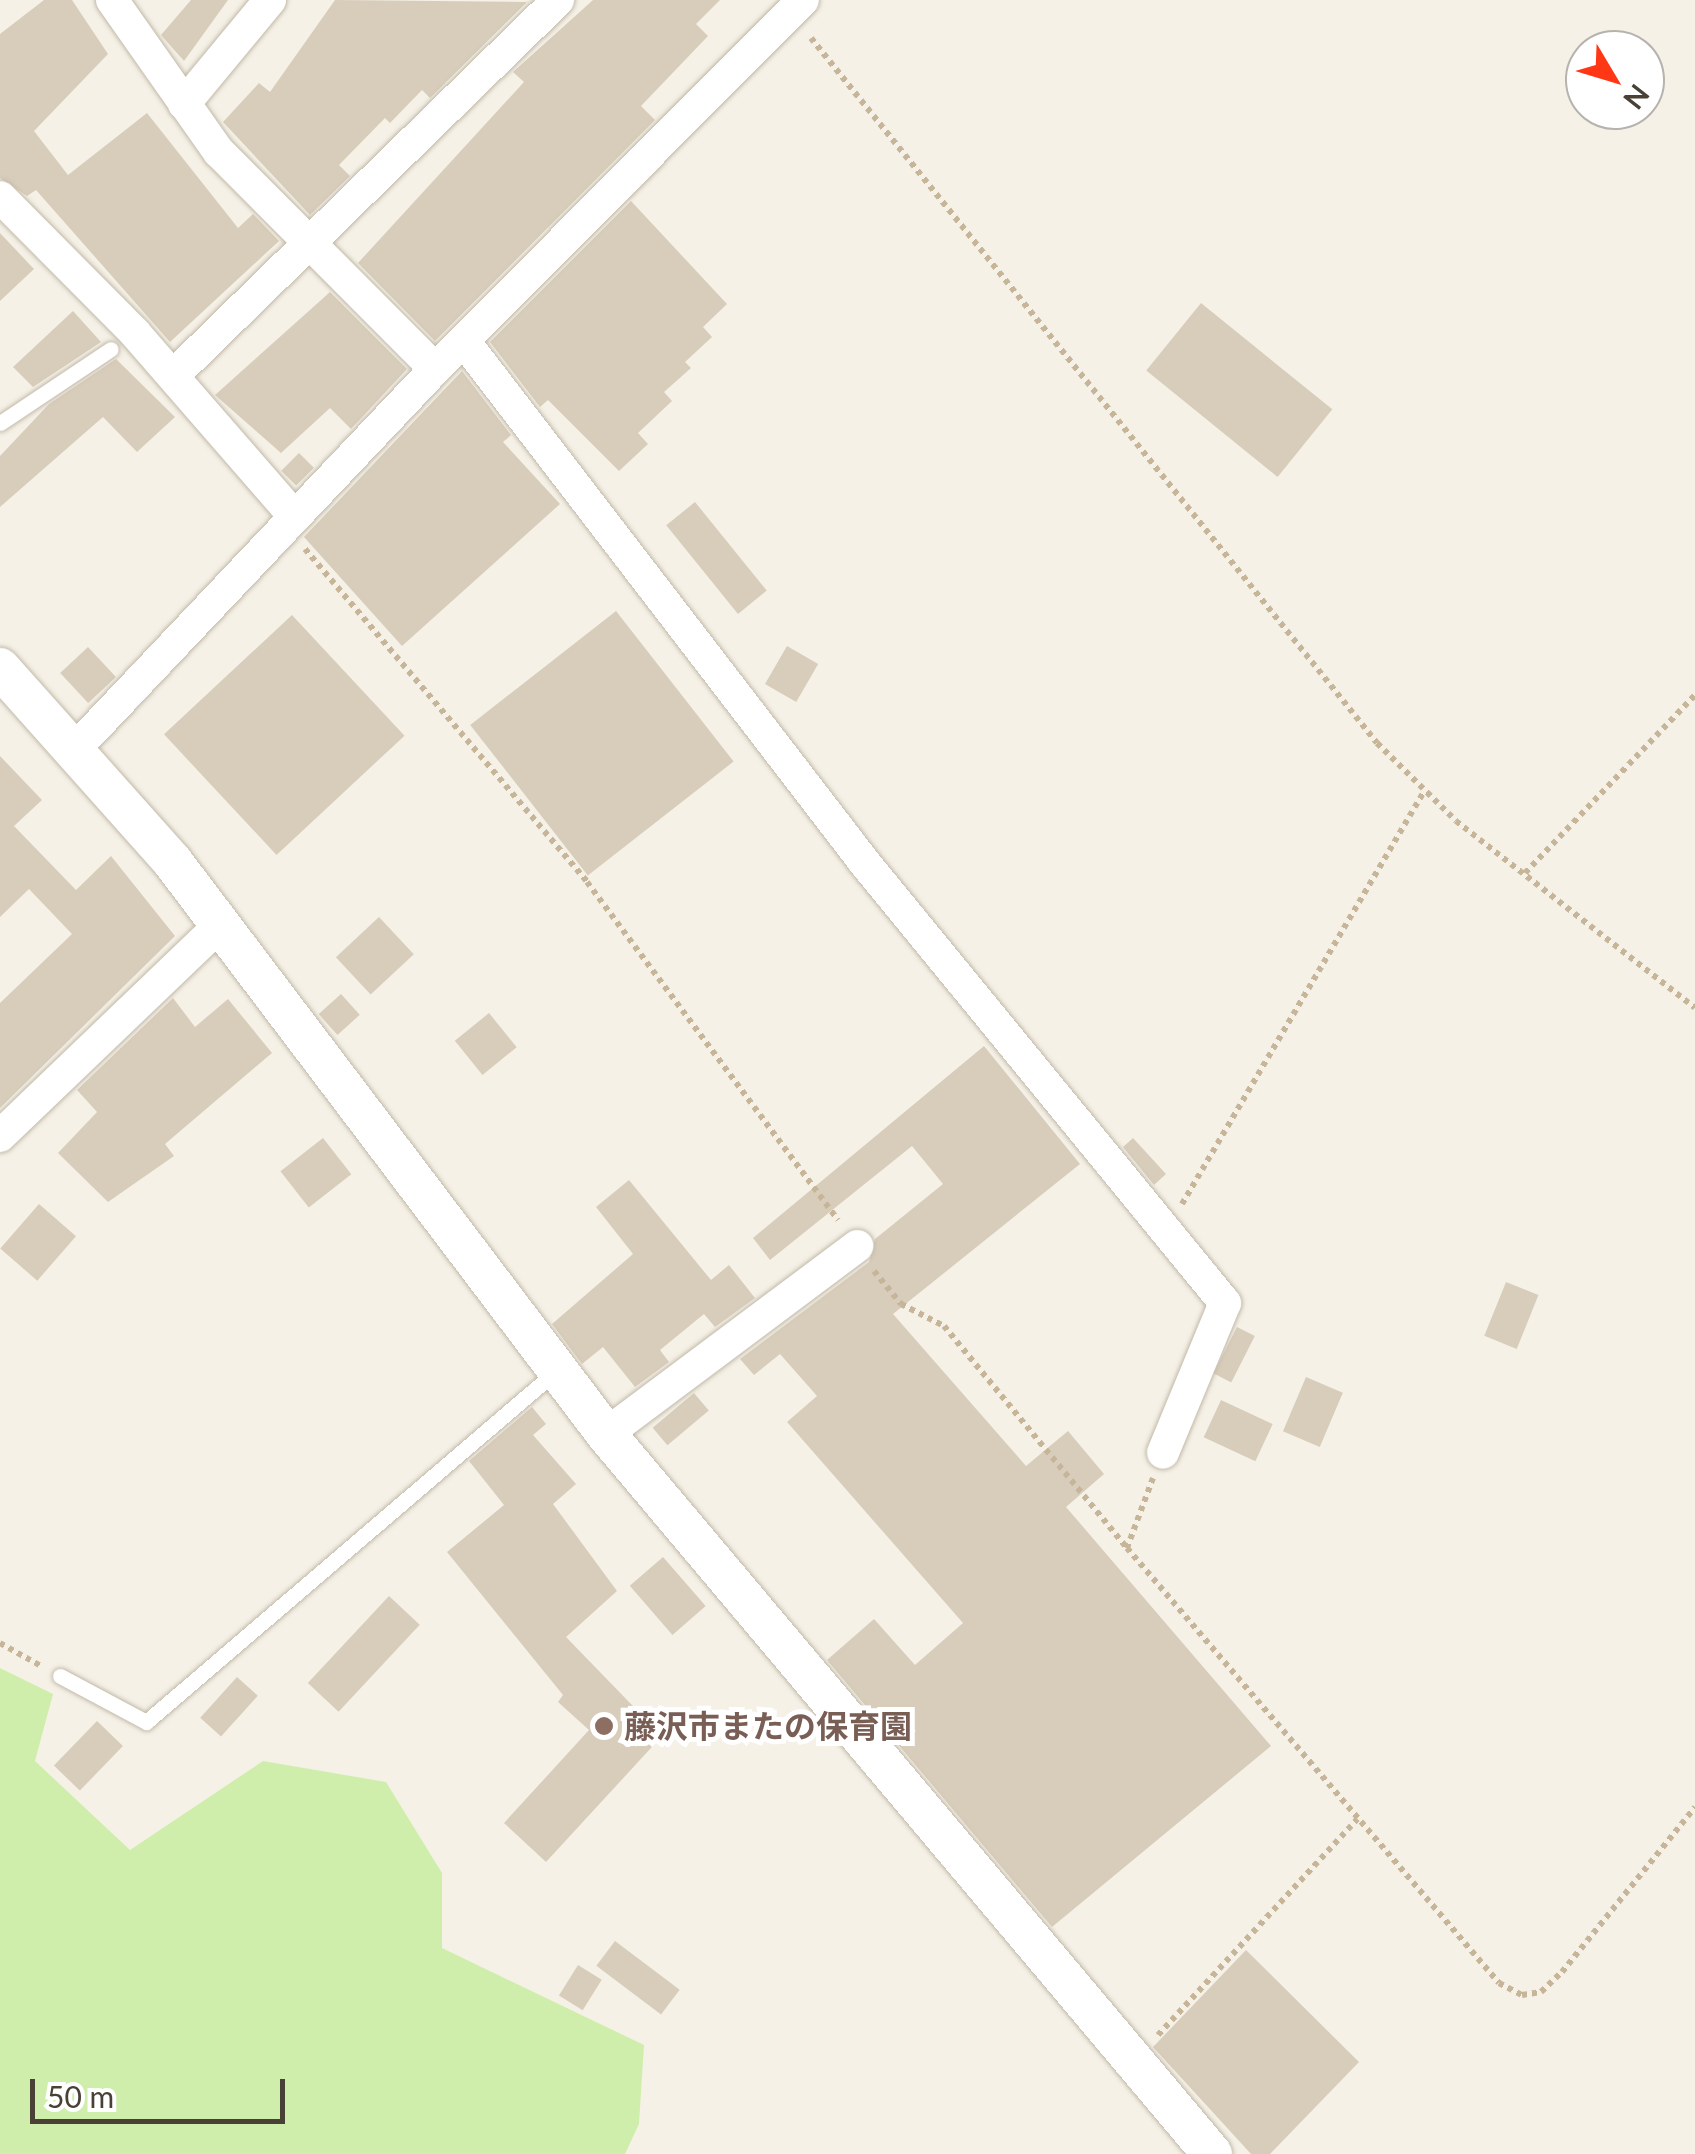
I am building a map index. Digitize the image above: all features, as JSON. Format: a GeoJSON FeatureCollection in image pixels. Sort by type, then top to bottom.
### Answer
{"type":"FeatureCollection","features":[{"type":"Feature","properties":{"kind":"street"},"geometry":{"type":"LineString","coordinates":[[112,0],[184,104],[304,242],[436,369]]}},
{"type":"Feature","properties":{"kind":"street"},"geometry":{"type":"LineString","coordinates":[[184,104],[270,0]]}},
{"type":"Feature","properties":{"kind":"street"},"geometry":{"type":"LineString","coordinates":[[174,375],[304,242],[558,0]]}},
{"type":"Feature","properties":{"kind":"street"},"geometry":{"type":"LineString","coordinates":[[76,748],[289,521],[791,4]]}},
{"type":"Feature","properties":{"kind":"street"},"geometry":{"type":"LineString","coordinates":[[0,198],[174,375],[289,521]]}},
{"type":"Feature","properties":{"kind":"street"},"geometry":{"type":"LineString","coordinates":[[464,341],[864,862],[1226,1303],[1162,1453]]}},
{"type":"Feature","properties":{"kind":"street"},"geometry":{"type":"LineString","coordinates":[[0,668],[76,748],[221,924],[606,1434],[1130,2064],[1212,2154]]}},
{"type":"Feature","properties":{"kind":"street"},"geometry":{"type":"LineString","coordinates":[[0,1136],[221,924]]}},
{"type":"Feature","properties":{"kind":"street"},"geometry":{"type":"LineString","coordinates":[[606,1434],[857,1246]]}},
{"type":"Feature","properties":{"kind":"lane"},"geometry":{"type":"LineString","coordinates":[[0,423],[111,348]]}},
{"type":"Feature","properties":{"kind":"lane"},"geometry":{"type":"LineString","coordinates":[[60,1676],[146,1722],[558,1370]]}},
{"type":"Feature","properties":{"kind":"path"},"geometry":{"type":"LineString","coordinates":[[791,4],[1376,743],[1424,791],[1695,1008]]}},
{"type":"Feature","properties":{"kind":"path"},"geometry":{"type":"LineString","coordinates":[[289,521],[587,882],[902,1304],[944,1326],[1127,1548],[1499,1983],[1522,1995],[1540,1992],[1562,1972],[1695,1806]]}},
{"type":"Feature","properties":{"kind":"path"},"geometry":{"type":"LineString","coordinates":[[1524,874],[1695,694]]}},
{"type":"Feature","properties":{"kind":"path"},"geometry":{"type":"LineString","coordinates":[[1165,1230],[1424,791]]}},
{"type":"Feature","properties":{"kind":"path"},"geometry":{"type":"LineString","coordinates":[[1127,1548],[1162,1453]]}},
{"type":"Feature","properties":{"kind":"path"},"geometry":{"type":"LineString","coordinates":[[0,1643],[60,1676]]}},
{"type":"Feature","properties":{"kind":"path"},"geometry":{"type":"LineString","coordinates":[[1130,2064],[1358,1819]]}},
{"type":"Feature","properties":{"kind":"green space"},"geometry":{"type":"Polygon","coordinates":[[[0,1668],[53,1694],[35,1761],[130,1850],[263,1761],[386,1782],[442,1873],[442,1948],[644,2045],[639,2124],[625,2154],[0,2154],[0,1668]]]}},
{"type":"Feature","properties":{"kind":"building"},"geometry":{"type":"Polygon","coordinates":[[[44,0],[72,0],[108,54],[34,131],[68,175],[147,113],[238,228],[253,214],[279,241],[170,342],[36,190],[27,196],[0,178],[0,34],[44,0]]]}},
{"type":"Feature","properties":{"kind":"building"},"geometry":{"type":"Polygon","coordinates":[[[191,0],[228,0],[184,61],[161,35],[191,0]]]}},
{"type":"Feature","properties":{"kind":"building"},"geometry":{"type":"Polygon","coordinates":[[[335,0],[527,2],[430,98],[422,90],[390,123],[385,118],[339,165],[350,176],[310,215],[223,122],[259,83],[270,92],[335,0]]]}},
{"type":"Feature","properties":{"kind":"building"},"geometry":{"type":"Polygon","coordinates":[[[593,0],[720,0],[696,24],[708,36],[641,106],[655,120],[435,341],[358,263],[524,82],[513,72],[593,0]]]}},
{"type":"Feature","properties":{"kind":"building"},"geometry":{"type":"Polygon","coordinates":[[[631,201],[727,304],[703,327],[712,337],[685,362],[691,368],[664,392],[672,401],[638,433],[648,444],[619,471],[548,400],[540,407],[490,342],[631,201]]]}},
{"type":"Feature","properties":{"kind":"building"},"geometry":{"type":"Polygon","coordinates":[[[0,233],[34,269],[0,301],[0,233]]]}},
{"type":"Feature","properties":{"kind":"building"},"geometry":{"type":"Polygon","coordinates":[[[330,292],[407,369],[351,429],[330,408],[281,453],[215,395],[330,292]]]}},
{"type":"Feature","properties":{"kind":"building"},"geometry":{"type":"Polygon","coordinates":[[[1201,303],[1332,409],[1278,477],[1146,371],[1201,303]]]}},
{"type":"Feature","properties":{"kind":"building"},"geometry":{"type":"Polygon","coordinates":[[[73,311],[101,342],[33,387],[13,367],[73,311]]]}},
{"type":"Feature","properties":{"kind":"building"},"geometry":{"type":"Polygon","coordinates":[[[116,359],[175,417],[137,452],[103,417],[0,507],[0,456],[49,404],[116,359]]]}},
{"type":"Feature","properties":{"kind":"building"},"geometry":{"type":"Polygon","coordinates":[[[462,371],[511,435],[503,442],[560,504],[402,646],[304,537],[462,371]]]}},
{"type":"Feature","properties":{"kind":"building"},"geometry":{"type":"Polygon","coordinates":[[[299,453],[314,468],[296,486],[281,471],[299,453]]]}},
{"type":"Feature","properties":{"kind":"building"},"geometry":{"type":"Polygon","coordinates":[[[695,502],[767,591],[738,614],[666,525],[695,502]]]}},
{"type":"Feature","properties":{"kind":"building"},"geometry":{"type":"Polygon","coordinates":[[[616,611],[734,762],[588,875],[470,725],[616,611]]]}},
{"type":"Feature","properties":{"kind":"building"},"geometry":{"type":"Polygon","coordinates":[[[292,615],[405,736],[277,855],[164,734],[292,615]]]}},
{"type":"Feature","properties":{"kind":"building"},"geometry":{"type":"Polygon","coordinates":[[[787,646],[818,664],[796,702],[765,684],[787,646]]]}},
{"type":"Feature","properties":{"kind":"building"},"geometry":{"type":"Polygon","coordinates":[[[88,647],[116,677],[88,703],[60,673],[88,647]]]}},
{"type":"Feature","properties":{"kind":"building"},"geometry":{"type":"Polygon","coordinates":[[[0,756],[42,800],[14,826],[76,890],[111,856],[175,936],[0,1108],[0,1003],[72,934],[29,889],[0,917],[0,756]]]}},
{"type":"Feature","properties":{"kind":"building"},"geometry":{"type":"Polygon","coordinates":[[[379,917],[414,954],[371,995],[336,957],[379,917]]]}},
{"type":"Feature","properties":{"kind":"building"},"geometry":{"type":"Polygon","coordinates":[[[341,994],[360,1015],[337,1035],[319,1014],[341,994]]]}},
{"type":"Feature","properties":{"kind":"building"},"geometry":{"type":"Polygon","coordinates":[[[173,998],[195,1027],[228,999],[272,1053],[165,1144],[174,1156],[108,1202],[58,1153],[97,1112],[77,1090],[173,998]]]}},
{"type":"Feature","properties":{"kind":"building"},"geometry":{"type":"Polygon","coordinates":[[[489,1013],[517,1047],[482,1075],[455,1041],[489,1013]]]}},
{"type":"Feature","properties":{"kind":"building"},"geometry":{"type":"Polygon","coordinates":[[[984,1046],[1080,1164],[893,1314],[1026,1466],[1068,1431],[1104,1474],[1066,1507],[1271,1746],[1052,1927],[827,1660],[874,1619],[915,1665],[963,1623],[787,1422],[817,1396],[780,1354],[754,1375],[740,1359],[869,1262],[875,1239],[943,1184],[912,1146],[770,1260],[753,1238],[984,1046]]]}},
{"type":"Feature","properties":{"kind":"building"},"geometry":{"type":"Polygon","coordinates":[[[323,1138],[351,1174],[309,1207],[280,1171],[323,1138]]]}},
{"type":"Feature","properties":{"kind":"building"},"geometry":{"type":"Polygon","coordinates":[[[1133,1138],[1166,1174],[1154,1185],[1123,1147],[1133,1138]]]}},
{"type":"Feature","properties":{"kind":"building"},"geometry":{"type":"Polygon","coordinates":[[[629,1180],[711,1280],[729,1265],[755,1298],[715,1327],[704,1314],[660,1350],[669,1362],[635,1387],[603,1347],[582,1364],[552,1324],[633,1254],[596,1207],[629,1180]]]}},
{"type":"Feature","properties":{"kind":"building"},"geometry":{"type":"Polygon","coordinates":[[[39,1204],[76,1236],[37,1281],[0,1249],[39,1204]]]}},
{"type":"Feature","properties":{"kind":"building"},"geometry":{"type":"Polygon","coordinates":[[[1506,1282],[1538,1295],[1517,1349],[1484,1336],[1506,1282]]]}},
{"type":"Feature","properties":{"kind":"building"},"geometry":{"type":"Polygon","coordinates":[[[1237,1327],[1255,1336],[1231,1382],[1213,1373],[1237,1327]]]}},
{"type":"Feature","properties":{"kind":"building"},"geometry":{"type":"Polygon","coordinates":[[[1306,1377],[1343,1393],[1320,1447],[1283,1431],[1306,1377]]]}},
{"type":"Feature","properties":{"kind":"building"},"geometry":{"type":"Polygon","coordinates":[[[694,1393],[709,1411],[667,1445],[653,1428],[694,1393]]]}},
{"type":"Feature","properties":{"kind":"building"},"geometry":{"type":"Polygon","coordinates":[[[1221,1400],[1273,1424],[1255,1461],[1204,1437],[1221,1400]]]}},
{"type":"Feature","properties":{"kind":"building"},"geometry":{"type":"Polygon","coordinates":[[[532,1407],[546,1424],[533,1435],[576,1484],[553,1504],[617,1591],[566,1637],[662,1736],[546,1862],[504,1823],[589,1730],[558,1702],[563,1695],[447,1552],[504,1505],[469,1461],[532,1407]]]}},
{"type":"Feature","properties":{"kind":"building"},"geometry":{"type":"Polygon","coordinates":[[[663,1557],[706,1606],[672,1635],[630,1586],[663,1557]]]}},
{"type":"Feature","properties":{"kind":"building"},"geometry":{"type":"Polygon","coordinates":[[[389,1596],[420,1625],[339,1712],[308,1683],[389,1596]]]}},
{"type":"Feature","properties":{"kind":"building"},"geometry":{"type":"Polygon","coordinates":[[[237,1677],[258,1696],[221,1737],[200,1718],[237,1677]]]}},
{"type":"Feature","properties":{"kind":"building"},"geometry":{"type":"Polygon","coordinates":[[[97,1721],[123,1746],[80,1791],[54,1766],[97,1721]]]}},
{"type":"Feature","properties":{"kind":"building"},"geometry":{"type":"Polygon","coordinates":[[[615,1941],[680,1990],[661,2015],[596,1966],[615,1941]]]}},
{"type":"Feature","properties":{"kind":"building"},"geometry":{"type":"Polygon","coordinates":[[[1246,1950],[1359,2062],[1270,2154],[1251,2154],[1153,2047],[1246,1950]]]}},
{"type":"Feature","properties":{"kind":"building"},"geometry":{"type":"Polygon","coordinates":[[[578,1965],[602,1980],[583,2010],[559,1996],[578,1965]]]}},
{"type":"Feature","properties":{"kind":"place","name":"藤沢市またの保育園"},"geometry":{"type":"Point","coordinates":[604,1726]}}]}
